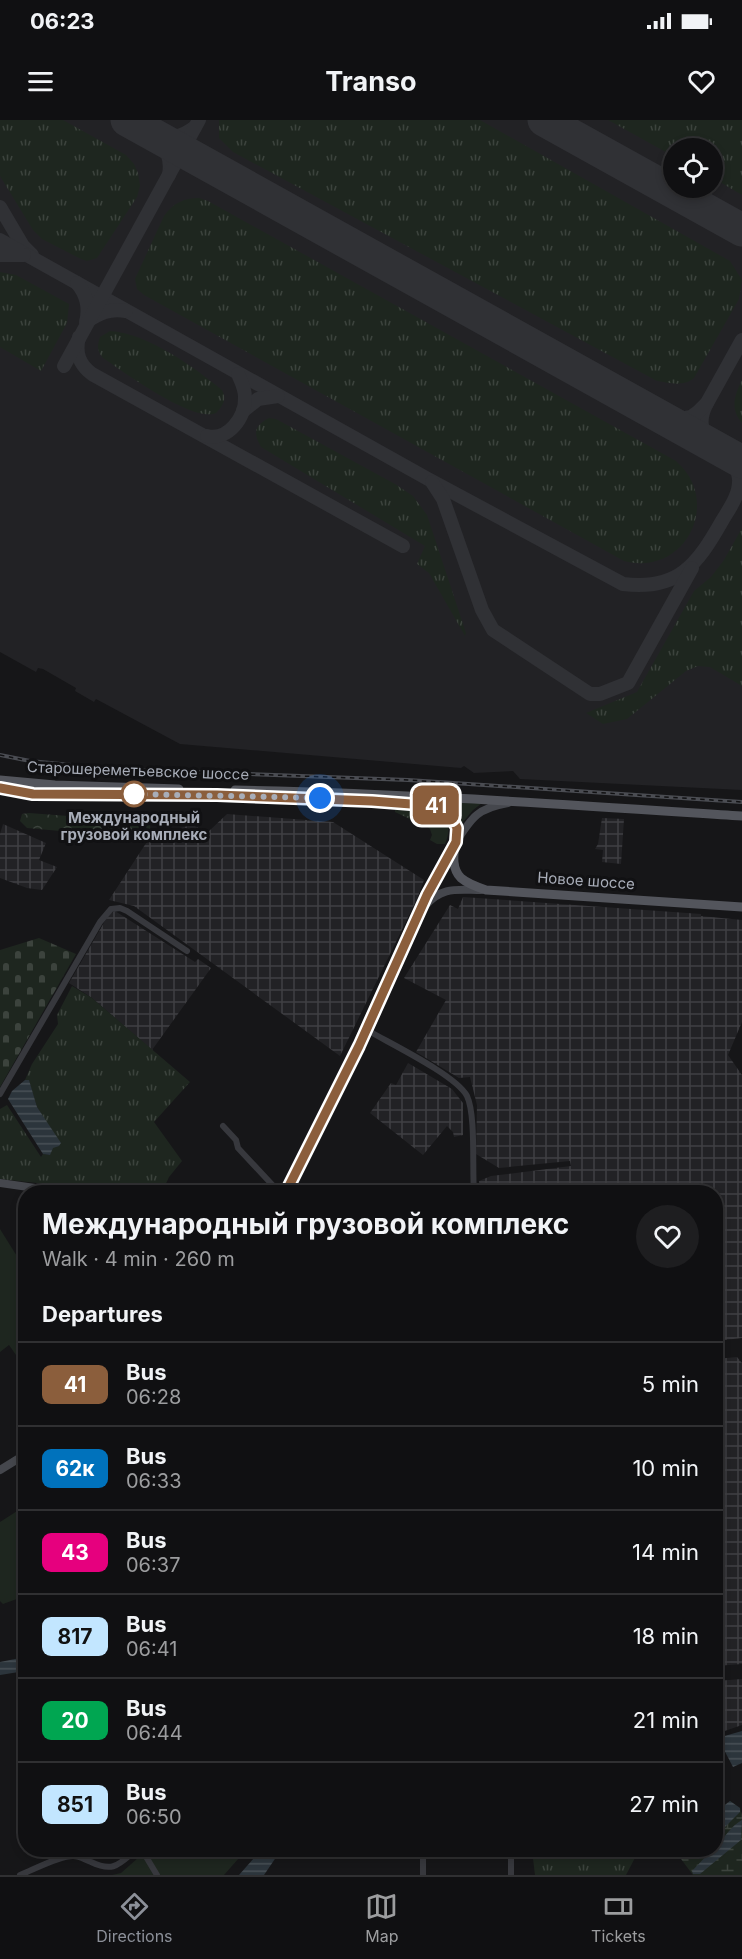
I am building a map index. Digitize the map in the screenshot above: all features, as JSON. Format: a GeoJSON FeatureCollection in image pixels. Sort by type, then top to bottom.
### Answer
{"type":"FeatureCollection","features":[{"type":"Feature","properties":{"kind":"main road","name":"Старошереметьевское шоссе"},"geometry":{"type":"LineString","coordinates":[[0,780],[55,785],[338,792],[742,816]]}},
{"type":"Feature","properties":{"kind":"main road","name":"Старошереметьевское шоссе"},"geometry":{"type":"LineString","coordinates":[[0,788],[33,794],[217,795],[431,805],[443,808],[454,822],[457,828],[455,846]]}},
{"type":"Feature","properties":{"kind":"main road"},"geometry":{"type":"LineString","coordinates":[[290,1185],[367,1030],[435,879],[467,824],[478,812],[492,806],[517,802]]}},
{"type":"Feature","properties":{"kind":"main road","name":"Новое шоссе"},"geometry":{"type":"LineString","coordinates":[[455,846],[455,866],[461,878],[486,890],[742,907]]}},
{"type":"Feature","properties":{"kind":"main road"},"geometry":{"type":"LineString","coordinates":[[423,909],[441,892],[486,890]]}},
{"type":"Feature","properties":{"kind":"main road"},"geometry":{"type":"LineString","coordinates":[[0,1183],[18,1186]]}},
{"type":"Feature","properties":{"kind":"main road"},"geometry":{"type":"LineString","coordinates":[[0,1470],[18,1459]]}},
{"type":"Feature","properties":{"kind":"street"},"geometry":{"type":"LineString","coordinates":[[0,1094],[100,922],[111,909],[120,908],[127,911],[187,951]]}},
{"type":"Feature","properties":{"kind":"street"},"geometry":{"type":"LineString","coordinates":[[367,1030],[440,1072],[466,1094],[471,1111],[474,1185]]}},
{"type":"Feature","properties":{"kind":"street"},"geometry":{"type":"LineString","coordinates":[[223,1126],[236,1140],[238,1148],[272,1185]]}},
{"type":"Feature","properties":{"kind":"street"},"geometry":{"type":"LineString","coordinates":[[20,1875],[67,1857]]}},
{"type":"Feature","properties":{"kind":"street"},"geometry":{"type":"LineString","coordinates":[[79,1857],[110,1868],[128,1857]]}},
{"type":"Feature","properties":{"kind":"street"},"geometry":{"type":"LineString","coordinates":[[146,1857],[157,1875]]}},
{"type":"Feature","properties":{"kind":"street"},"geometry":{"type":"LineString","coordinates":[[423,1857],[423,1875]]}},
{"type":"Feature","properties":{"kind":"street"},"geometry":{"type":"LineString","coordinates":[[511,1857],[511,1875]]}},
{"type":"Feature","properties":{"kind":"shaded area"},"geometry":{"type":"Polygon","coordinates":[[[0,120],[742,120],[742,790],[520,779],[513,771],[474,773],[464,766],[461,768],[180,744],[96,699],[94,702],[75,691],[76,688],[43,669],[38,668],[36,672],[0,652],[0,120]]]}},
{"type":"Feature","properties":{"kind":"shaded area"},"geometry":{"type":"Polygon","coordinates":[[[227,814],[333,822],[424,880],[417,899],[340,1056],[134,906],[109,900],[152,834],[193,825],[207,833],[227,814]]]}},
{"type":"Feature","properties":{"kind":"shaded area"},"geometry":{"type":"Polygon","coordinates":[[[602,818],[624,819],[621,864],[602,862],[603,850],[595,849],[598,844],[602,818]]]}},
{"type":"Feature","properties":{"kind":"shaded area"},"geometry":{"type":"Polygon","coordinates":[[[3,824],[46,843],[39,860],[57,867],[42,890],[27,888],[0,878],[0,834],[3,824]]]}},
{"type":"Feature","properties":{"kind":"shaded area"},"geometry":{"type":"Polygon","coordinates":[[[463,897],[701,914],[701,916],[742,920],[742,1022],[728,1055],[742,1075],[742,1338],[723,1340],[723,1185],[479,1185],[479,1181],[491,1176],[571,1166],[570,1161],[499,1168],[476,1154],[477,1105],[470,1077],[459,1078],[416,1052],[446,1000],[404,978],[450,905],[458,909],[463,897]]]}},
{"type":"Feature","properties":{"kind":"shaded area"},"geometry":{"type":"Polygon","coordinates":[[[115,911],[195,962],[198,959],[211,968],[152,1050],[92,998],[69,983],[109,914],[115,911]]]}},
{"type":"Feature","properties":{"kind":"shaded area"},"geometry":{"type":"Polygon","coordinates":[[[408,1063],[452,1089],[463,1103],[463,1135],[454,1137],[453,1132],[447,1126],[423,1155],[370,1113],[391,1083],[396,1085],[408,1063]]]}},
{"type":"Feature","properties":{"kind":"shaded area"},"geometry":{"type":"Polygon","coordinates":[[[25,1080],[29,1080],[37,1107],[61,1143],[53,1148],[50,1155],[43,1154],[8,1099],[12,1091],[25,1080]]]}},
{"type":"Feature","properties":{"kind":"shaded area"},"geometry":{"type":"Polygon","coordinates":[[[737,1357],[742,1363],[742,1664],[723,1665],[723,1358],[737,1357]]]}},
{"type":"Feature","properties":{"kind":"shaded area"},"geometry":{"type":"Polygon","coordinates":[[[18,1658],[18,1672],[0,1675],[0,1662],[18,1658]]]}},
{"type":"Feature","properties":{"kind":"shaded area"},"geometry":{"type":"Polygon","coordinates":[[[742,1679],[742,1725],[723,1732],[723,1680],[742,1679]]]}},
{"type":"Feature","properties":{"kind":"shaded area"},"geometry":{"type":"Polygon","coordinates":[[[742,1731],[742,1763],[733,1767],[723,1748],[723,1736],[742,1731]]]}},
{"type":"Feature","properties":{"kind":"shaded area"},"geometry":{"type":"Polygon","coordinates":[[[730,1801],[740,1808],[740,1812],[723,1829],[723,1806],[730,1801]]]}},
{"type":"Feature","properties":{"kind":"shaded area"},"geometry":{"type":"Polygon","coordinates":[[[742,1820],[741,1840],[723,1855],[723,1838],[742,1820]]]}},
{"type":"Feature","properties":{"kind":"shaded area"},"geometry":{"type":"Polygon","coordinates":[[[255,1857],[276,1857],[264,1875],[239,1875],[255,1857]]]}},
{"type":"Feature","properties":{"kind":"shaded area"},"geometry":{"type":"Polygon","coordinates":[[[705,1857],[720,1857],[700,1874],[693,1874],[692,1871],[705,1857]]]}},
{"type":"Feature","properties":{"kind":"green space"},"geometry":{"type":"Polygon","coordinates":[[[0,120],[63,120],[126,155],[134,164],[140,186],[137,197],[97,258],[87,261],[81,259],[42,239],[33,230],[0,176],[0,120]]]}},
{"type":"Feature","properties":{"kind":"green space"},"geometry":{"type":"Polygon","coordinates":[[[219,120],[480,120],[730,261],[742,280],[739,299],[694,378],[681,383],[657,381],[233,152],[219,138],[219,120]]]}},
{"type":"Feature","properties":{"kind":"green space"},"geometry":{"type":"Polygon","coordinates":[[[608,120],[742,120],[742,195],[723,184],[723,138],[663,138],[663,150],[608,120]]]}},
{"type":"Feature","properties":{"kind":"green space"},"geometry":{"type":"Polygon","coordinates":[[[199,198],[676,461],[690,478],[696,496],[696,515],[690,532],[680,547],[664,558],[646,563],[624,561],[144,295],[137,289],[135,279],[164,216],[179,202],[199,198]]]}},
{"type":"Feature","properties":{"kind":"green space"},"geometry":{"type":"Polygon","coordinates":[[[0,272],[16,275],[69,304],[67,323],[41,371],[0,347],[0,272]]]}},
{"type":"Feature","properties":{"kind":"green space"},"geometry":{"type":"Polygon","coordinates":[[[110,331],[124,333],[154,344],[198,371],[222,390],[224,402],[221,408],[216,413],[205,414],[192,411],[159,395],[103,358],[99,351],[99,340],[110,331]]]}},
{"type":"Feature","properties":{"kind":"green space"},"geometry":{"type":"Polygon","coordinates":[[[742,380],[742,423],[736,413],[734,402],[742,380]]]}},
{"type":"Feature","properties":{"kind":"green space"},"geometry":{"type":"Polygon","coordinates":[[[269,418],[276,419],[413,496],[427,515],[466,633],[465,636],[429,573],[417,564],[425,546],[261,447],[256,430],[269,418]]]}},
{"type":"Feature","properties":{"kind":"green space"},"geometry":{"type":"Polygon","coordinates":[[[742,528],[742,686],[710,667],[698,666],[686,671],[627,719],[603,724],[586,713],[637,692],[694,591],[711,577],[724,560],[742,528]]]}},
{"type":"Feature","properties":{"kind":"green space"},"geometry":{"type":"Polygon","coordinates":[[[444,801],[482,803],[462,823],[454,809],[444,801]]]}},
{"type":"Feature","properties":{"kind":"green space"},"geometry":{"type":"Polygon","coordinates":[[[395,810],[426,811],[443,817],[447,823],[448,832],[445,844],[437,844],[430,840],[432,835],[430,829],[419,820],[416,822],[395,810]]]}},
{"type":"Feature","properties":{"kind":"green space"},"geometry":{"type":"Polygon","coordinates":[[[22,814],[147,822],[151,832],[146,837],[138,838],[27,828],[20,821],[22,814]]]}},
{"type":"Feature","properties":{"kind":"green space"},"geometry":{"type":"Polygon","coordinates":[[[39,938],[76,954],[0,1087],[0,950],[39,938]]]}},
{"type":"Feature","properties":{"kind":"green space"},"geometry":{"type":"Polygon","coordinates":[[[72,986],[92,998],[190,1082],[154,1122],[182,1161],[165,1185],[51,1185],[0,1179],[0,1109],[7,1105],[41,1157],[43,1154],[50,1155],[45,1120],[37,1107],[29,1081],[25,1080],[32,1064],[58,1024],[57,1015],[72,986]]]}},
{"type":"Feature","properties":{"kind":"green space"},"geometry":{"type":"Polygon","coordinates":[[[0,1229],[18,1258],[18,1358],[9,1345],[0,1352],[0,1229]]]}},
{"type":"Feature","properties":{"kind":"green space"},"geometry":{"type":"Polygon","coordinates":[[[18,1510],[18,1599],[3,1604],[0,1601],[0,1522],[18,1510]]]}},
{"type":"Feature","properties":{"kind":"green space"},"geometry":{"type":"Polygon","coordinates":[[[730,1801],[740,1808],[742,1815],[742,1875],[693,1875],[680,1857],[723,1857],[723,1806],[730,1801]]]}},
{"type":"Feature","properties":{"kind":"green space"},"geometry":{"type":"Polygon","coordinates":[[[139,1857],[240,1857],[224,1875],[112,1875],[121,1873],[139,1857]]]}},
{"type":"Feature","properties":{"kind":"green space"},"geometry":{"type":"Polygon","coordinates":[[[533,1857],[635,1857],[626,1875],[535,1875],[533,1857]]]}},
{"type":"Feature","properties":{"kind":"taxiway"},"geometry":{"type":"LineString","coordinates":[[64,366],[199,120]]}},
{"type":"Feature","properties":{"kind":"taxiway"},"geometry":{"type":"LineString","coordinates":[[169,175],[170,163],[167,153],[155,136],[176,136],[195,127]]}},
{"type":"Feature","properties":{"kind":"taxiway"},"geometry":{"type":"LineString","coordinates":[[0,207],[23,246],[32,255]]}},
{"type":"Feature","properties":{"kind":"taxiway"},"geometry":{"type":"LineString","coordinates":[[0,240],[428,479],[623,584],[658,583],[684,572],[704,550],[733,502],[738,491],[739,479],[730,459],[707,437],[702,428],[702,417],[707,403]]}},
{"type":"Feature","properties":{"kind":"taxiway"},"geometry":{"type":"LineString","coordinates":[[0,255],[24,255]]}},
{"type":"Feature","properties":{"kind":"taxiway"},"geometry":{"type":"LineString","coordinates":[[77,283],[87,301],[86,322],[105,312],[126,311]]}},
{"type":"Feature","properties":{"kind":"taxiway"},"geometry":{"type":"LineString","coordinates":[[79,337],[79,358],[92,374],[403,546]]}},
{"type":"Feature","properties":{"kind":"taxiway"},"geometry":{"type":"LineString","coordinates":[[648,410],[675,420],[691,417],[698,412],[707,403],[742,340]]}},
{"type":"Feature","properties":{"kind":"taxiway"},"geometry":{"type":"LineString","coordinates":[[207,436],[222,435],[229,431],[239,419],[245,405],[245,397],[238,374]]}},
{"type":"Feature","properties":{"kind":"taxiway"},"geometry":{"type":"LineString","coordinates":[[243,411],[258,399],[278,396]]}},
{"type":"Feature","properties":{"kind":"taxiway"},"geometry":{"type":"LineString","coordinates":[[432,482],[443,499],[482,610],[493,630],[590,694],[600,694],[628,683],[692,568]]}},
{"type":"Feature","properties":{"kind":"runway"},"geometry":{"type":"LineString","coordinates":[[127,120],[742,462]]}},
{"type":"Feature","properties":{"kind":"runway"},"geometry":{"type":"LineString","coordinates":[[544,120],[742,230]]}},
{"type":"Feature","properties":{"kind":"railway"},"geometry":{"type":"LineString","coordinates":[[0,755],[30,761],[112,769],[408,780],[742,802]]}},
{"type":"Feature","properties":{"kind":"bus line","name":"41"},"geometry":{"type":"LineString","coordinates":[[0,788],[33,794],[217,795],[372,801],[437,806],[443,808],[451,816],[457,828],[453,850],[427,895],[423,909],[359,1046],[290,1185]]}},
{"type":"Feature","properties":{"kind":"place","name":"Международный грузовой комплекс"},"geometry":{"type":"Point","coordinates":[134,794]}},
{"type":"Feature","properties":{"kind":"route"},"geometry":{"type":"LineString","coordinates":[[134,794],[320,798]]}}]}
